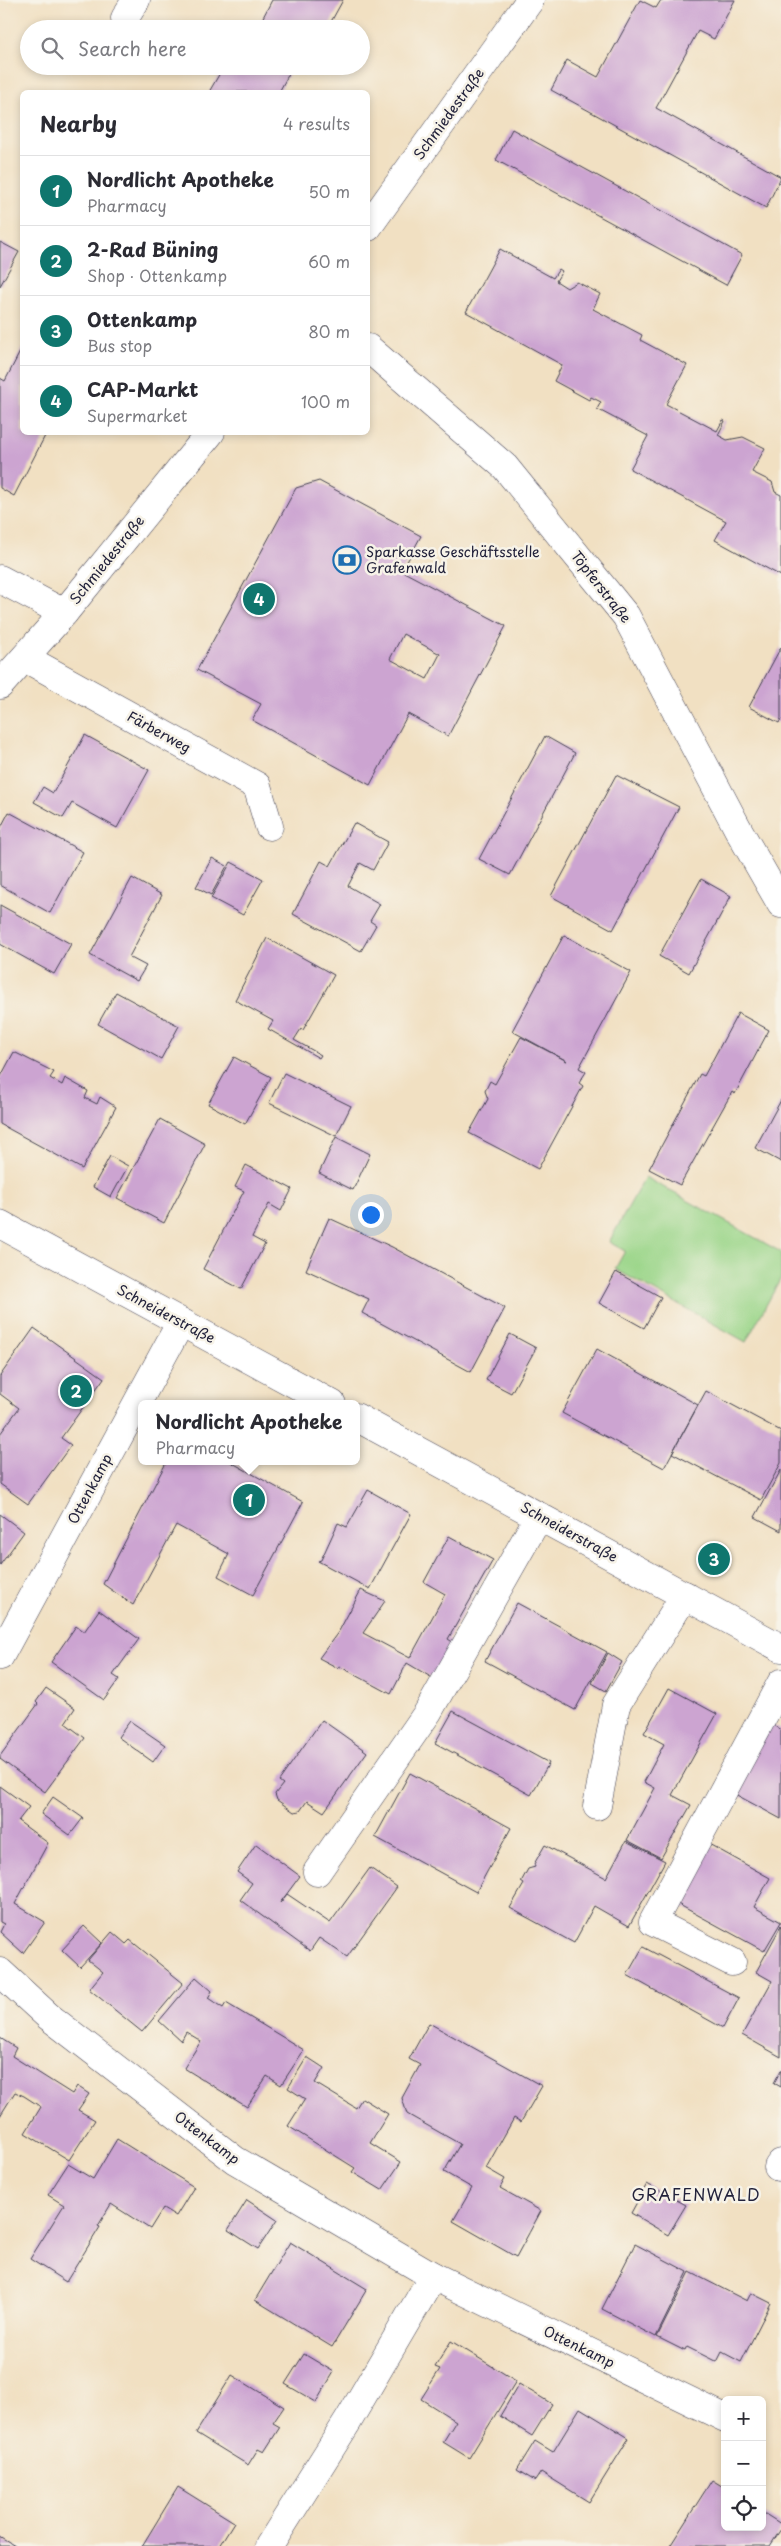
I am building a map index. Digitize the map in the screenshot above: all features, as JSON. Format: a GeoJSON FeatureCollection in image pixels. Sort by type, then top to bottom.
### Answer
{"type":"FeatureCollection","features":[{"type":"Feature","properties":{"kind":"street","name":"Schmiedestraße"},"geometry":{"type":"LineString","coordinates":[[370,224],[530,0]]}},
{"type":"Feature","properties":{"kind":"street","name":"Töpferstraße"},"geometry":{"type":"LineString","coordinates":[[370,350],[505,468],[626,616],[738,829],[781,904]]}},
{"type":"Feature","properties":{"kind":"street","name":"Schmiedestraße"},"geometry":{"type":"LineString","coordinates":[[0,685],[64,613],[209,435]]}},
{"type":"Feature","properties":{"kind":"street"},"geometry":{"type":"LineString","coordinates":[[0,579],[64,613]]}},
{"type":"Feature","properties":{"kind":"street","name":"Färberweg"},"geometry":{"type":"LineString","coordinates":[[25,658],[257,786],[269,826]]}},
{"type":"Feature","properties":{"kind":"street","name":"Schneiderstraße"},"geometry":{"type":"LineString","coordinates":[[0,1224],[325,1400]]}},
{"type":"Feature","properties":{"kind":"street","name":"Ottenkamp"},"geometry":{"type":"LineString","coordinates":[[139,1400],[181,1322]]}},
{"type":"Feature","properties":{"kind":"street","name":"Ottenkamp"},"geometry":{"type":"LineString","coordinates":[[0,1656],[138,1401]]}},
{"type":"Feature","properties":{"kind":"street","name":"Schneiderstraße"},"geometry":{"type":"LineString","coordinates":[[360,1419],[781,1648]]}},
{"type":"Feature","properties":{"kind":"street"},"geometry":{"type":"LineString","coordinates":[[317,1872],[428,1712],[539,1516]]}},
{"type":"Feature","properties":{"kind":"street"},"geometry":{"type":"LineString","coordinates":[[597,1806],[616,1705],[685,1595]]}},
{"type":"Feature","properties":{"kind":"street"},"geometry":{"type":"LineString","coordinates":[[732,1962],[653,1922],[781,1683]]}},
{"type":"Feature","properties":{"kind":"street","name":"Ottenkamp"},"geometry":{"type":"LineString","coordinates":[[0,1972],[48,2016],[235,2160],[433,2276],[721,2416]]}},
{"type":"Feature","properties":{"kind":"street"},"geometry":{"type":"LineString","coordinates":[[269,2546],[348,2421],[433,2276]]}},
{"type":"Feature","properties":{"kind":"green space"},"geometry":{"type":"Polygon","coordinates":[[[645,1177],[781,1252],[781,1278],[746,1342],[615,1269],[625,1251],[609,1242],[645,1177]]]}},
{"type":"Feature","properties":{"kind":"building"},"geometry":{"type":"Polygon","coordinates":[[[272,0],[343,0],[332,20],[262,20],[272,0]]]}},
{"type":"Feature","properties":{"kind":"building"},"geometry":{"type":"Polygon","coordinates":[[[640,0],[656,8],[661,0],[735,0],[714,39],[698,31],[656,108],[781,177],[766,208],[551,90],[567,60],[598,77],[640,0]]]}},
{"type":"Feature","properties":{"kind":"building"},"geometry":{"type":"Polygon","coordinates":[[[219,75],[288,75],[280,90],[210,90],[219,75]]]}},
{"type":"Feature","properties":{"kind":"building"},"geometry":{"type":"Polygon","coordinates":[[[512,129],[742,255],[726,285],[496,160],[512,129]]]}},
{"type":"Feature","properties":{"kind":"building"},"geometry":{"type":"Polygon","coordinates":[[[0,242],[19,252],[0,286],[0,242]]]}},
{"type":"Feature","properties":{"kind":"building"},"geometry":{"type":"Polygon","coordinates":[[[500,249],[553,278],[559,269],[562,271],[556,281],[567,288],[577,282],[600,294],[593,309],[642,335],[640,340],[687,365],[666,404],[717,431],[723,420],[725,421],[718,435],[727,440],[743,437],[765,448],[752,472],[772,482],[775,492],[781,495],[781,576],[715,540],[726,521],[630,469],[648,436],[597,409],[601,402],[591,397],[589,400],[554,381],[562,365],[466,312],[500,249]]]}},
{"type":"Feature","properties":{"kind":"building"},"geometry":{"type":"Polygon","coordinates":[[[20,352],[20,435],[45,435],[14,496],[0,488],[0,378],[5,381],[20,352]]]}},
{"type":"Feature","properties":{"kind":"building"},"geometry":{"type":"Polygon","coordinates":[[[319,481],[421,536],[402,571],[506,626],[448,736],[408,714],[370,785],[252,720],[261,704],[197,670],[296,488],[319,481]],[[403,634],[390,659],[427,679],[440,654],[403,634]]]}},
{"type":"Feature","properties":{"kind":"building"},"geometry":{"type":"Polygon","coordinates":[[[781,647],[781,719],[779,723],[749,707],[781,647]]]}},
{"type":"Feature","properties":{"kind":"building"},"geometry":{"type":"Polygon","coordinates":[[[85,735],[149,770],[117,828],[72,803],[63,818],[34,802],[43,787],[53,793],[85,735]]]}},
{"type":"Feature","properties":{"kind":"building"},"geometry":{"type":"Polygon","coordinates":[[[545,736],[575,753],[510,875],[479,859],[545,736]]]}},
{"type":"Feature","properties":{"kind":"building"},"geometry":{"type":"Polygon","coordinates":[[[616,775],[679,807],[613,930],[551,896],[616,775]]]}},
{"type":"Feature","properties":{"kind":"building"},"geometry":{"type":"Polygon","coordinates":[[[9,812],[83,852],[50,913],[0,885],[0,829],[9,812]]]}},
{"type":"Feature","properties":{"kind":"building"},"geometry":{"type":"Polygon","coordinates":[[[354,823],[388,842],[373,870],[360,863],[348,886],[380,904],[370,921],[376,925],[361,951],[293,914],[321,861],[330,866],[354,823]]]}},
{"type":"Feature","properties":{"kind":"building"},"geometry":{"type":"Polygon","coordinates":[[[212,858],[227,866],[211,895],[196,887],[212,858]]]}},
{"type":"Feature","properties":{"kind":"building"},"geometry":{"type":"Polygon","coordinates":[[[231,862],[263,879],[243,915],[211,898],[231,862]]]}},
{"type":"Feature","properties":{"kind":"building"},"geometry":{"type":"Polygon","coordinates":[[[132,878],[162,895],[129,957],[146,966],[137,981],[90,955],[132,878]]]}},
{"type":"Feature","properties":{"kind":"building"},"geometry":{"type":"Polygon","coordinates":[[[701,879],[731,896],[689,973],[659,956],[701,879]]]}},
{"type":"Feature","properties":{"kind":"building"},"geometry":{"type":"Polygon","coordinates":[[[0,905],[71,944],[54,974],[0,944],[0,905]]]}},
{"type":"Feature","properties":{"kind":"building"},"geometry":{"type":"Polygon","coordinates":[[[564,935],[631,972],[579,1068],[586,1072],[579,1083],[583,1086],[538,1169],[469,1133],[488,1099],[485,1091],[490,1081],[495,1084],[521,1037],[567,1061],[512,1031],[564,935]]]}},
{"type":"Feature","properties":{"kind":"building"},"geometry":{"type":"Polygon","coordinates":[[[267,938],[334,975],[303,1030],[301,1029],[294,1040],[321,1055],[319,1058],[268,1029],[273,1021],[235,1000],[267,938]]]}},
{"type":"Feature","properties":{"kind":"building"},"geometry":{"type":"Polygon","coordinates":[[[116,992],[179,1026],[161,1059],[98,1024],[116,992]]]}},
{"type":"Feature","properties":{"kind":"building"},"geometry":{"type":"Polygon","coordinates":[[[738,1013],[769,1030],[735,1094],[732,1092],[680,1185],[649,1169],[700,1074],[704,1076],[738,1013]]]}},
{"type":"Feature","properties":{"kind":"building"},"geometry":{"type":"Polygon","coordinates":[[[14,1052],[54,1072],[50,1078],[62,1085],[65,1078],[88,1091],[85,1098],[97,1104],[100,1097],[116,1107],[82,1169],[0,1124],[0,1078],[14,1052]]]}},
{"type":"Feature","properties":{"kind":"building"},"geometry":{"type":"Polygon","coordinates":[[[234,1057],[271,1077],[245,1124],[208,1104],[234,1057]]]}},
{"type":"Feature","properties":{"kind":"building"},"geometry":{"type":"Polygon","coordinates":[[[284,1073],[351,1106],[336,1136],[269,1103],[284,1073]]]}},
{"type":"Feature","properties":{"kind":"building"},"geometry":{"type":"Polygon","coordinates":[[[781,1100],[781,1162],[755,1148],[781,1100]]]}},
{"type":"Feature","properties":{"kind":"building"},"geometry":{"type":"Polygon","coordinates":[[[160,1119],[205,1144],[164,1223],[117,1198],[160,1119]]]}},
{"type":"Feature","properties":{"kind":"building"},"geometry":{"type":"Polygon","coordinates":[[[336,1137],[370,1154],[353,1190],[319,1173],[336,1137]]]}},
{"type":"Feature","properties":{"kind":"building"},"geometry":{"type":"Polygon","coordinates":[[[110,1156],[128,1166],[111,1197],[93,1187],[110,1156]]]}},
{"type":"Feature","properties":{"kind":"building"},"geometry":{"type":"Polygon","coordinates":[[[246,1165],[292,1189],[281,1211],[269,1204],[252,1237],[265,1244],[241,1289],[203,1269],[244,1191],[235,1187],[246,1165]]]}},
{"type":"Feature","properties":{"kind":"building"},"geometry":{"type":"Polygon","coordinates":[[[329,1218],[392,1247],[505,1308],[471,1372],[362,1313],[369,1299],[306,1270],[329,1218]]]}},
{"type":"Feature","properties":{"kind":"building"},"geometry":{"type":"Polygon","coordinates":[[[616,1272],[661,1297],[644,1328],[599,1303],[616,1272]]]}},
{"type":"Feature","properties":{"kind":"building"},"geometry":{"type":"Polygon","coordinates":[[[34,1328],[104,1378],[61,1438],[71,1445],[28,1504],[0,1484],[0,1434],[19,1408],[0,1394],[0,1376],[34,1328]]]}},
{"type":"Feature","properties":{"kind":"building"},"geometry":{"type":"Polygon","coordinates":[[[510,1334],[536,1348],[511,1393],[486,1380],[510,1334]]]}},
{"type":"Feature","properties":{"kind":"building"},"geometry":{"type":"Polygon","coordinates":[[[597,1349],[698,1405],[664,1468],[562,1413],[597,1349]]]}},
{"type":"Feature","properties":{"kind":"building"},"geometry":{"type":"Polygon","coordinates":[[[706,1391],[781,1431],[781,1463],[761,1500],[672,1453],[706,1391]]]}},
{"type":"Feature","properties":{"kind":"building"},"geometry":{"type":"Polygon","coordinates":[[[165,1465],[236,1465],[303,1502],[253,1595],[218,1576],[229,1554],[176,1525],[133,1605],[103,1584],[165,1465]]]}},
{"type":"Feature","properties":{"kind":"building"},"geometry":{"type":"Polygon","coordinates":[[[781,1470],[781,1531],[755,1517],[781,1470]]]}},
{"type":"Feature","properties":{"kind":"building"},"geometry":{"type":"Polygon","coordinates":[[[368,1490],[411,1514],[370,1589],[318,1561],[321,1560],[338,1523],[347,1527],[368,1490]]]}},
{"type":"Feature","properties":{"kind":"building"},"geometry":{"type":"Polygon","coordinates":[[[0,1514],[24,1532],[0,1565],[0,1514]]]}},
{"type":"Feature","properties":{"kind":"building"},"geometry":{"type":"Polygon","coordinates":[[[449,1536],[493,1560],[448,1639],[454,1643],[434,1679],[407,1663],[391,1694],[339,1666],[338,1668],[319,1658],[339,1631],[361,1590],[385,1601],[363,1633],[410,1658],[445,1594],[424,1582],[449,1536]]]}},
{"type":"Feature","properties":{"kind":"building"},"geometry":{"type":"Polygon","coordinates":[[[517,1603],[607,1652],[575,1710],[485,1661],[517,1603]]]}},
{"type":"Feature","properties":{"kind":"building"},"geometry":{"type":"Polygon","coordinates":[[[99,1610],[139,1639],[113,1675],[119,1679],[104,1700],[51,1662],[76,1626],[84,1632],[99,1610]]]}},
{"type":"Feature","properties":{"kind":"building"},"geometry":{"type":"Polygon","coordinates":[[[608,1653],[622,1662],[606,1691],[592,1683],[608,1653]]]}},
{"type":"Feature","properties":{"kind":"building"},"geometry":{"type":"Polygon","coordinates":[[[46,1688],[75,1708],[65,1723],[85,1738],[45,1792],[0,1759],[0,1756],[38,1704],[36,1702],[46,1688]]]}},
{"type":"Feature","properties":{"kind":"building"},"geometry":{"type":"Polygon","coordinates":[[[669,1688],[717,1714],[672,1795],[691,1805],[661,1858],[627,1840],[655,1788],[644,1782],[664,1744],[644,1733],[669,1688]]]}},
{"type":"Feature","properties":{"kind":"building"},"geometry":{"type":"Polygon","coordinates":[[[453,1711],[549,1763],[531,1795],[435,1743],[453,1711]]]}},
{"type":"Feature","properties":{"kind":"building"},"geometry":{"type":"Polygon","coordinates":[[[322,1720],[367,1752],[324,1812],[307,1801],[300,1811],[294,1812],[277,1800],[275,1794],[283,1784],[279,1781],[322,1720]]]}},
{"type":"Feature","properties":{"kind":"building"},"geometry":{"type":"Polygon","coordinates":[[[130,1721],[165,1745],[153,1762],[118,1737],[130,1721]]]}},
{"type":"Feature","properties":{"kind":"building"},"geometry":{"type":"Polygon","coordinates":[[[771,1724],[781,1730],[781,1819],[733,1793],[771,1724]]]}},
{"type":"Feature","properties":{"kind":"building"},"geometry":{"type":"Polygon","coordinates":[[[410,1773],[511,1828],[476,1892],[375,1837],[410,1773]]]}},
{"type":"Feature","properties":{"kind":"building"},"geometry":{"type":"Polygon","coordinates":[[[0,1786],[29,1807],[18,1821],[48,1843],[15,1904],[45,1922],[23,1953],[0,1932],[4,1924],[0,1922],[0,1786]]]}},
{"type":"Feature","properties":{"kind":"building"},"geometry":{"type":"Polygon","coordinates":[[[53,1797],[83,1818],[70,1835],[41,1814],[53,1797]]]}},
{"type":"Feature","properties":{"kind":"building"},"geometry":{"type":"Polygon","coordinates":[[[626,1841],[665,1861],[629,1926],[594,1906],[574,1943],[510,1908],[524,1884],[521,1882],[528,1869],[535,1867],[534,1864],[545,1845],[606,1878],[626,1841]]]}},
{"type":"Feature","properties":{"kind":"building"},"geometry":{"type":"Polygon","coordinates":[[[707,1843],[770,1878],[754,1907],[781,1922],[764,1951],[674,1902],[707,1843]]]}},
{"type":"Feature","properties":{"kind":"building"},"geometry":{"type":"Polygon","coordinates":[[[256,1844],[300,1876],[280,1903],[287,1894],[330,1923],[370,1868],[397,1887],[347,1957],[319,1938],[310,1951],[240,1900],[252,1883],[237,1872],[256,1844]]]}},
{"type":"Feature","properties":{"kind":"building"},"geometry":{"type":"Polygon","coordinates":[[[84,1926],[102,1943],[80,1967],[62,1950],[84,1926]]]}},
{"type":"Feature","properties":{"kind":"building"},"geometry":{"type":"Polygon","coordinates":[[[781,1926],[781,2057],[742,2035],[772,1981],[756,1972],[781,1926]]]}},
{"type":"Feature","properties":{"kind":"building"},"geometry":{"type":"Polygon","coordinates":[[[112,1932],[126,1944],[130,1940],[183,1983],[142,2032],[89,1989],[103,1972],[88,1960],[112,1932]]]}},
{"type":"Feature","properties":{"kind":"building"},"geometry":{"type":"Polygon","coordinates":[[[643,1947],[739,1998],[723,2028],[627,1975],[643,1947]]]}},
{"type":"Feature","properties":{"kind":"building"},"geometry":{"type":"Polygon","coordinates":[[[196,1977],[212,1991],[208,1998],[223,2008],[226,2003],[304,2050],[281,2085],[267,2076],[247,2107],[184,2068],[201,2041],[186,2032],[181,2041],[159,2021],[196,1977]]]}},
{"type":"Feature","properties":{"kind":"building"},"geometry":{"type":"Polygon","coordinates":[[[429,2023],[542,2086],[521,2122],[514,2118],[486,2168],[505,2179],[500,2188],[541,2211],[516,2257],[453,2221],[472,2188],[444,2172],[460,2144],[407,2114],[402,2098],[420,2065],[409,2059],[429,2023]]]}},
{"type":"Feature","properties":{"kind":"building"},"geometry":{"type":"Polygon","coordinates":[[[0,2038],[16,2048],[12,2056],[72,2094],[77,2086],[89,2094],[78,2110],[95,2120],[69,2160],[25,2133],[41,2107],[24,2096],[15,2092],[0,2116],[0,2038]]]}},
{"type":"Feature","properties":{"kind":"building"},"geometry":{"type":"Polygon","coordinates":[[[307,2057],[324,2068],[315,2083],[356,2108],[362,2098],[388,2114],[370,2143],[401,2162],[382,2190],[352,2172],[355,2168],[288,2126],[305,2099],[288,2088],[307,2057]]]}},
{"type":"Feature","properties":{"kind":"building"},"geometry":{"type":"Polygon","coordinates":[[[781,2070],[781,2087],[774,2083],[781,2070]]]}},
{"type":"Feature","properties":{"kind":"building"},"geometry":{"type":"Polygon","coordinates":[[[117,2139],[194,2187],[176,2216],[163,2208],[150,2229],[111,2204],[98,2226],[100,2227],[66,2282],[30,2259],[64,2205],[48,2195],[68,2164],[93,2179],[117,2139]]]}},
{"type":"Feature","properties":{"kind":"building"},"geometry":{"type":"Polygon","coordinates":[[[647,2184],[686,2205],[668,2235],[631,2213],[647,2184]]]}},
{"type":"Feature","properties":{"kind":"building"},"geometry":{"type":"Polygon","coordinates":[[[247,2200],[277,2220],[258,2249],[228,2230],[247,2200]]]}},
{"type":"Feature","properties":{"kind":"building"},"geometry":{"type":"Polygon","coordinates":[[[290,2242],[367,2289],[332,2347],[255,2300],[290,2242]]]}},
{"type":"Feature","properties":{"kind":"building"},"geometry":{"type":"Polygon","coordinates":[[[635,2244],[688,2272],[656,2337],[602,2309],[635,2244]]]}},
{"type":"Feature","properties":{"kind":"building"},"geometry":{"type":"Polygon","coordinates":[[[690,2272],[747,2301],[751,2293],[771,2303],[741,2362],[722,2352],[717,2362],[687,2347],[685,2351],[657,2337],[690,2272]]]}},
{"type":"Feature","properties":{"kind":"building"},"geometry":{"type":"Polygon","coordinates":[[[451,2341],[516,2381],[469,2458],[443,2442],[456,2421],[421,2399],[440,2369],[435,2367],[451,2341]]]}},
{"type":"Feature","properties":{"kind":"building"},"geometry":{"type":"Polygon","coordinates":[[[304,2354],[334,2372],[316,2402],[285,2384],[304,2354]]]}},
{"type":"Feature","properties":{"kind":"building"},"geometry":{"type":"Polygon","coordinates":[[[232,2375],[284,2407],[273,2423],[280,2427],[264,2452],[258,2449],[248,2465],[196,2433],[232,2375]]]}},
{"type":"Feature","properties":{"kind":"building"},"geometry":{"type":"Polygon","coordinates":[[[519,2384],[552,2404],[532,2436],[500,2416],[519,2384]]]}},
{"type":"Feature","properties":{"kind":"building"},"geometry":{"type":"Polygon","coordinates":[[[580,2408],[629,2438],[589,2502],[541,2472],[535,2481],[517,2470],[535,2441],[553,2452],[580,2408]]]}},
{"type":"Feature","properties":{"kind":"building"},"geometry":{"type":"Polygon","coordinates":[[[712,2480],[721,2486],[721,2531],[766,2531],[766,2515],[781,2524],[781,2529],[770,2546],[670,2546],[712,2480]]]}},
{"type":"Feature","properties":{"kind":"building"},"geometry":{"type":"Polygon","coordinates":[[[178,2487],[234,2522],[219,2546],[142,2546],[178,2487]]]}},
{"type":"Feature","properties":{"kind":"building"},"geometry":{"type":"Polygon","coordinates":[[[0,2537],[15,2546],[0,2546],[0,2537]]]}},
{"type":"Feature","properties":{"kind":"place","name":"Sparkasse Geschäftsstelle Grafenwald"},"geometry":{"type":"Point","coordinates":[347,560]}},
{"type":"Feature","properties":{"kind":"place","name":"CAP-Markt"},"geometry":{"type":"Point","coordinates":[259,599]}},
{"type":"Feature","properties":{"kind":"place","name":"2-Rad Büning"},"geometry":{"type":"Point","coordinates":[76,1391]}},
{"type":"Feature","properties":{"kind":"place","name":"Nordlicht Apotheke"},"geometry":{"type":"Point","coordinates":[249,1500]}},
{"type":"Feature","properties":{"kind":"place","name":"Ottenkamp"},"geometry":{"type":"Point","coordinates":[714,1559]}},
{"type":"Feature","properties":{"kind":"district","name":"GRAFENWALD"},"geometry":{"type":"Point","coordinates":[696,2195]}}]}
